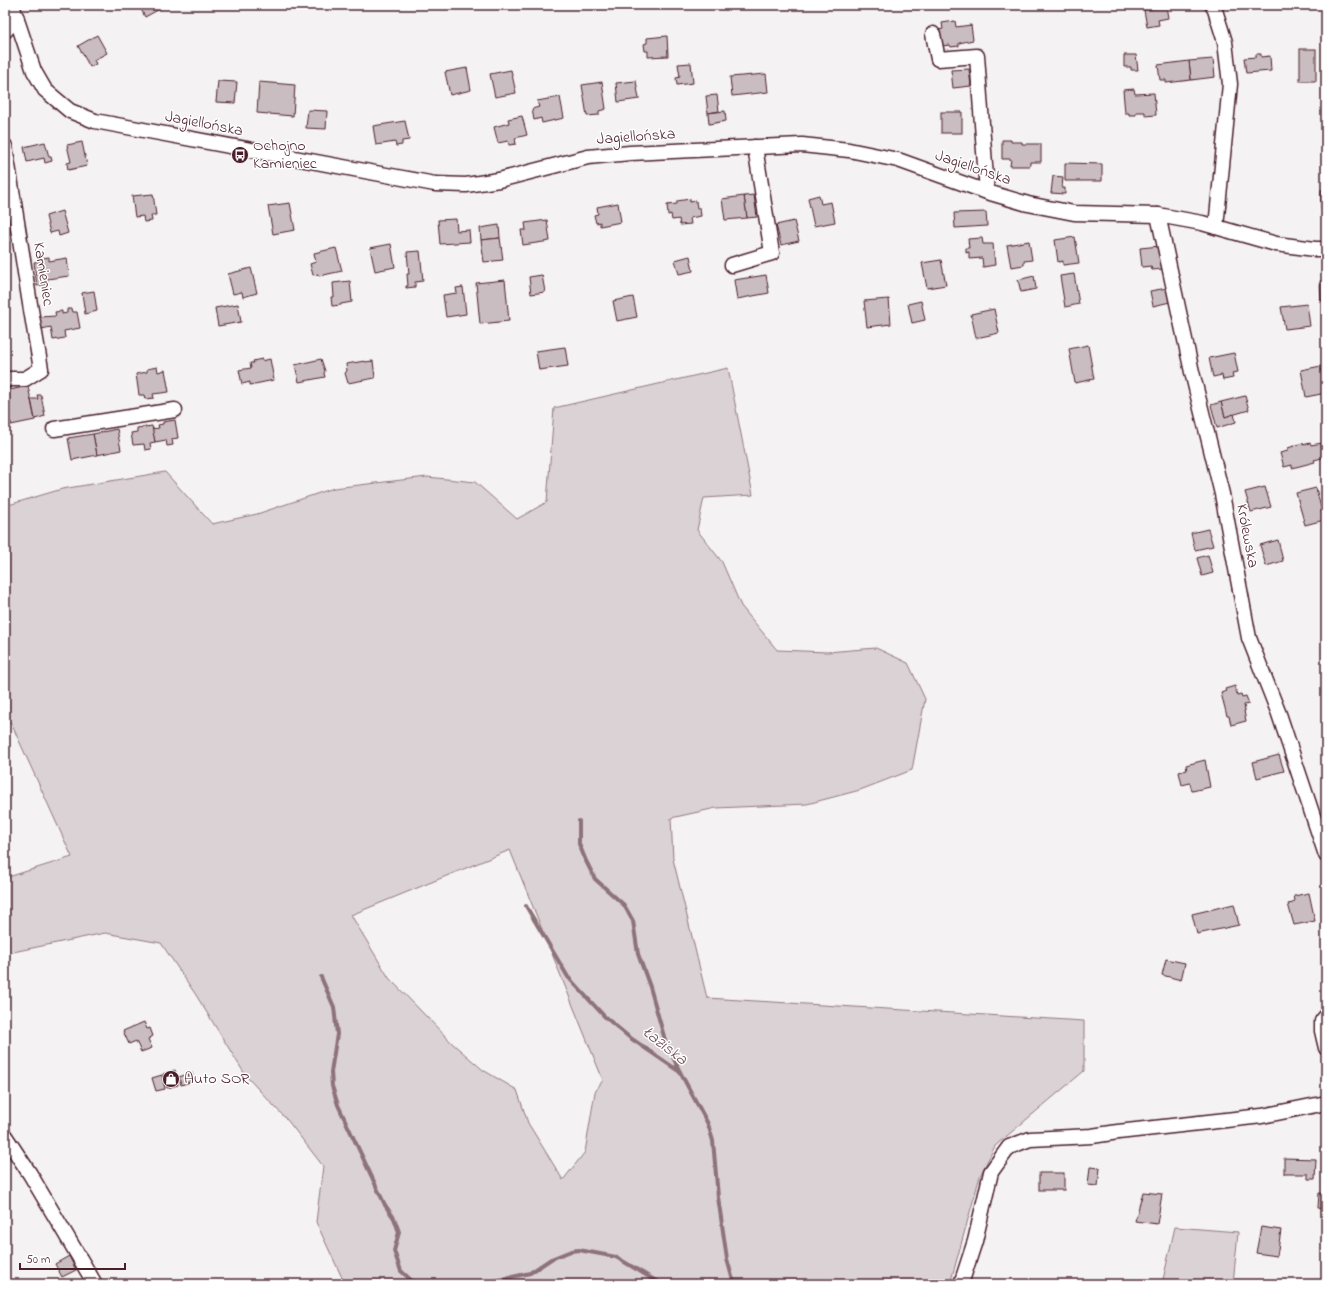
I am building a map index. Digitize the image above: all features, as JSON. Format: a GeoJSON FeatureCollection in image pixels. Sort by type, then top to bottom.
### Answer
{"type":"FeatureCollection","features":[{"type":"Feature","properties":{"kind":"street"},"geometry":{"type":"LineString","coordinates":[[1212,5],[1225,42],[1230,84],[1216,227]]}},
{"type":"Feature","properties":{"kind":"street"},"geometry":{"type":"LineString","coordinates":[[5,31],[15,11]]}},
{"type":"Feature","properties":{"kind":"street","name":"Jagiellońska"},"geometry":{"type":"LineString","coordinates":[[15,11],[34,71],[45,90],[70,111],[95,121],[435,184],[466,185],[498,180],[588,158],[630,153],[802,145],[849,150],[898,160],[987,192],[1028,204],[1074,214],[1158,215],[1202,223],[1276,244],[1326,249]]}},
{"type":"Feature","properties":{"kind":"street"},"geometry":{"type":"LineString","coordinates":[[933,34],[938,60],[977,56],[987,192]]}},
{"type":"Feature","properties":{"kind":"street","name":"Kamieniec"},"geometry":{"type":"LineString","coordinates":[[5,146],[41,369],[25,379],[5,379]]}},
{"type":"Feature","properties":{"kind":"street"},"geometry":{"type":"LineString","coordinates":[[732,264],[772,253],[754,147]]}},
{"type":"Feature","properties":{"kind":"street","name":"Królewska"},"geometry":{"type":"LineString","coordinates":[[1158,215],[1192,372],[1222,494],[1248,638],[1278,714],[1326,855]]}},
{"type":"Feature","properties":{"kind":"street"},"geometry":{"type":"LineString","coordinates":[[54,429],[175,410]]}},
{"type":"Feature","properties":{"kind":"street"},"geometry":{"type":"LineString","coordinates":[[1326,1016],[1322,1021],[1322,1031],[1326,1048]]}},
{"type":"Feature","properties":{"kind":"street"},"geometry":{"type":"LineString","coordinates":[[961,1284],[975,1241],[991,1172],[1009,1148],[1030,1139],[1092,1136],[1262,1116],[1326,1103]]}},
{"type":"Feature","properties":{"kind":"street"},"geometry":{"type":"LineString","coordinates":[[5,1136],[30,1174],[94,1284]]}},
{"type":"Feature","properties":{"kind":"shaded area"},"geometry":{"type":"Polygon","coordinates":[[[728,368],[753,495],[704,498],[697,530],[722,562],[741,606],[777,650],[827,652],[876,648],[908,663],[925,699],[912,770],[860,790],[807,804],[716,808],[671,818],[673,859],[707,998],[1084,1021],[1084,1071],[995,1146],[980,1176],[950,1284],[345,1284],[316,1222],[323,1166],[288,1121],[246,1076],[196,995],[161,943],[105,933],[13,952],[5,952],[5,878],[72,857],[11,723],[5,722],[5,506],[62,489],[165,472],[212,524],[257,514],[334,488],[427,477],[475,482],[517,519],[547,502],[554,408],[728,368]],[[510,850],[351,915],[389,978],[453,1044],[483,1070],[517,1090],[528,1123],[563,1180],[585,1152],[595,1092],[603,1080],[510,850]]]}},
{"type":"Feature","properties":{"kind":"shaded area"},"geometry":{"type":"Polygon","coordinates":[[[1175,1227],[1238,1232],[1233,1284],[1162,1284],[1175,1227]]]}},
{"type":"Feature","properties":{"kind":"building"},"geometry":{"type":"Polygon","coordinates":[[[139,5],[167,5],[145,17],[139,5]]]}},
{"type":"Feature","properties":{"kind":"building"},"geometry":{"type":"Polygon","coordinates":[[[1166,6],[1168,18],[1158,20],[1159,25],[1147,27],[1144,10],[1166,6]]]}},
{"type":"Feature","properties":{"kind":"building"},"geometry":{"type":"Polygon","coordinates":[[[955,21],[956,27],[971,25],[973,40],[959,43],[959,46],[942,46],[939,30],[943,29],[942,23],[955,21]]]}},
{"type":"Feature","properties":{"kind":"building"},"geometry":{"type":"Polygon","coordinates":[[[97,35],[107,53],[94,60],[96,64],[90,67],[78,46],[97,35]]]}},
{"type":"Feature","properties":{"kind":"building"},"geometry":{"type":"Polygon","coordinates":[[[667,36],[668,56],[648,57],[648,51],[645,51],[644,44],[647,43],[647,38],[667,36]]]}},
{"type":"Feature","properties":{"kind":"building"},"geometry":{"type":"Polygon","coordinates":[[[1300,49],[1316,49],[1316,81],[1300,81],[1300,49]]]}},
{"type":"Feature","properties":{"kind":"building"},"geometry":{"type":"Polygon","coordinates":[[[1256,54],[1261,54],[1261,57],[1270,56],[1271,71],[1246,73],[1244,58],[1256,57],[1256,54]]]}},
{"type":"Feature","properties":{"kind":"building"},"geometry":{"type":"Polygon","coordinates":[[[1124,55],[1136,55],[1138,70],[1131,70],[1131,67],[1124,67],[1124,55]]]}},
{"type":"Feature","properties":{"kind":"building"},"geometry":{"type":"Polygon","coordinates":[[[1213,59],[1215,77],[1191,80],[1189,61],[1213,59]]]}},
{"type":"Feature","properties":{"kind":"building"},"geometry":{"type":"Polygon","coordinates":[[[1189,61],[1191,80],[1166,83],[1166,80],[1160,80],[1158,65],[1189,61]]]}},
{"type":"Feature","properties":{"kind":"building"},"geometry":{"type":"Polygon","coordinates":[[[691,63],[693,83],[677,85],[676,78],[680,77],[678,64],[691,63]]]}},
{"type":"Feature","properties":{"kind":"building"},"geometry":{"type":"Polygon","coordinates":[[[467,68],[471,90],[450,95],[445,72],[467,68]]]}},
{"type":"Feature","properties":{"kind":"building"},"geometry":{"type":"Polygon","coordinates":[[[969,69],[971,86],[953,88],[951,70],[969,69]]]}},
{"type":"Feature","properties":{"kind":"building"},"geometry":{"type":"Polygon","coordinates":[[[511,70],[516,93],[495,97],[490,74],[511,70]]]}},
{"type":"Feature","properties":{"kind":"building"},"geometry":{"type":"Polygon","coordinates":[[[766,74],[768,92],[732,96],[730,77],[766,74]]]}},
{"type":"Feature","properties":{"kind":"building"},"geometry":{"type":"Polygon","coordinates":[[[218,81],[237,82],[235,103],[216,102],[218,81]]]}},
{"type":"Feature","properties":{"kind":"building"},"geometry":{"type":"Polygon","coordinates":[[[636,81],[639,99],[618,102],[616,83],[636,81]]]}},
{"type":"Feature","properties":{"kind":"building"},"geometry":{"type":"Polygon","coordinates":[[[259,82],[295,85],[293,116],[257,113],[259,82]]]}},
{"type":"Feature","properties":{"kind":"building"},"geometry":{"type":"Polygon","coordinates":[[[602,82],[606,109],[599,111],[599,115],[587,116],[582,85],[602,82]]]}},
{"type":"Feature","properties":{"kind":"building"},"geometry":{"type":"Polygon","coordinates":[[[1134,89],[1135,94],[1154,93],[1156,115],[1145,116],[1145,112],[1136,112],[1136,115],[1129,115],[1129,113],[1125,113],[1123,90],[1134,89]]]}},
{"type":"Feature","properties":{"kind":"building"},"geometry":{"type":"Polygon","coordinates":[[[717,95],[719,111],[708,113],[706,96],[717,95]]]}},
{"type":"Feature","properties":{"kind":"building"},"geometry":{"type":"Polygon","coordinates":[[[560,97],[564,118],[542,123],[541,118],[534,120],[532,109],[539,107],[537,101],[560,97]]]}},
{"type":"Feature","properties":{"kind":"building"},"geometry":{"type":"Polygon","coordinates":[[[308,110],[327,111],[326,129],[306,128],[308,110]]]}},
{"type":"Feature","properties":{"kind":"building"},"geometry":{"type":"Polygon","coordinates":[[[725,111],[726,121],[709,124],[708,113],[725,111]]]}},
{"type":"Feature","properties":{"kind":"building"},"geometry":{"type":"Polygon","coordinates":[[[941,112],[962,112],[962,133],[941,133],[941,112]]]}},
{"type":"Feature","properties":{"kind":"building"},"geometry":{"type":"Polygon","coordinates":[[[522,116],[527,135],[515,138],[516,144],[509,145],[508,141],[498,143],[494,127],[509,123],[508,119],[522,116]]]}},
{"type":"Feature","properties":{"kind":"building"},"geometry":{"type":"Polygon","coordinates":[[[405,121],[409,140],[402,141],[402,145],[396,146],[395,142],[376,145],[373,126],[405,121]]]}},
{"type":"Feature","properties":{"kind":"building"},"geometry":{"type":"Polygon","coordinates":[[[1002,140],[1022,142],[1022,144],[1041,144],[1041,162],[1030,162],[1030,166],[1010,166],[1011,159],[1002,159],[1002,140]]]}},
{"type":"Feature","properties":{"kind":"building"},"geometry":{"type":"Polygon","coordinates":[[[45,142],[49,157],[51,157],[52,161],[45,163],[44,158],[27,162],[24,147],[45,142]]]}},
{"type":"Feature","properties":{"kind":"building"},"geometry":{"type":"Polygon","coordinates":[[[82,142],[87,166],[68,170],[67,163],[71,162],[67,145],[82,142]]]}},
{"type":"Feature","properties":{"kind":"building"},"geometry":{"type":"Polygon","coordinates":[[[1065,163],[1102,164],[1102,181],[1065,181],[1065,163]]]}},
{"type":"Feature","properties":{"kind":"building"},"geometry":{"type":"Polygon","coordinates":[[[1053,176],[1063,177],[1062,188],[1065,188],[1065,194],[1051,193],[1053,176]]]}},
{"type":"Feature","properties":{"kind":"building"},"geometry":{"type":"Polygon","coordinates":[[[1321,190],[1326,190],[1326,209],[1321,209],[1321,190]]]}},
{"type":"Feature","properties":{"kind":"building"},"geometry":{"type":"Polygon","coordinates":[[[153,194],[156,215],[151,215],[152,221],[144,222],[143,216],[135,217],[132,196],[153,194]]]}},
{"type":"Feature","properties":{"kind":"building"},"geometry":{"type":"Polygon","coordinates":[[[754,195],[757,217],[747,218],[744,196],[754,195]]]}},
{"type":"Feature","properties":{"kind":"building"},"geometry":{"type":"Polygon","coordinates":[[[819,195],[821,204],[831,202],[835,222],[814,226],[808,198],[819,195]]]}},
{"type":"Feature","properties":{"kind":"building"},"geometry":{"type":"Polygon","coordinates":[[[744,196],[747,218],[725,220],[722,199],[744,196]]]}},
{"type":"Feature","properties":{"kind":"building"},"geometry":{"type":"Polygon","coordinates":[[[690,199],[690,202],[696,201],[697,208],[700,208],[701,216],[690,218],[691,224],[680,225],[679,219],[672,220],[671,214],[668,215],[667,205],[677,204],[677,201],[690,199]]]}},
{"type":"Feature","properties":{"kind":"building"},"geometry":{"type":"Polygon","coordinates":[[[290,203],[295,230],[273,234],[268,206],[290,203]]]}},
{"type":"Feature","properties":{"kind":"building"},"geometry":{"type":"Polygon","coordinates":[[[618,203],[621,222],[600,226],[600,222],[596,223],[594,215],[598,214],[597,207],[618,203]]]}},
{"type":"Feature","properties":{"kind":"building"},"geometry":{"type":"Polygon","coordinates":[[[62,211],[68,233],[59,236],[58,231],[50,233],[46,216],[62,211]]]}},
{"type":"Feature","properties":{"kind":"building"},"geometry":{"type":"Polygon","coordinates":[[[986,212],[987,226],[955,228],[954,213],[986,212]]]}},
{"type":"Feature","properties":{"kind":"building"},"geometry":{"type":"Polygon","coordinates":[[[456,219],[457,231],[469,230],[470,242],[440,244],[438,220],[456,219]]]}},
{"type":"Feature","properties":{"kind":"building"},"geometry":{"type":"Polygon","coordinates":[[[547,220],[550,241],[523,245],[521,230],[526,230],[525,223],[547,220]]]}},
{"type":"Feature","properties":{"kind":"building"},"geometry":{"type":"Polygon","coordinates":[[[794,221],[799,241],[781,245],[776,225],[794,221]]]}},
{"type":"Feature","properties":{"kind":"building"},"geometry":{"type":"Polygon","coordinates":[[[499,225],[500,238],[481,240],[480,228],[499,225]]]}},
{"type":"Feature","properties":{"kind":"building"},"geometry":{"type":"Polygon","coordinates":[[[1075,237],[1079,263],[1063,265],[1063,261],[1058,262],[1055,240],[1075,237]]]}},
{"type":"Feature","properties":{"kind":"building"},"geometry":{"type":"Polygon","coordinates":[[[500,238],[503,260],[484,262],[481,240],[500,238]]]}},
{"type":"Feature","properties":{"kind":"building"},"geometry":{"type":"Polygon","coordinates":[[[982,238],[983,244],[993,244],[995,265],[983,267],[982,258],[969,259],[969,252],[966,253],[966,248],[969,248],[968,239],[982,238]]]}},
{"type":"Feature","properties":{"kind":"building"},"geometry":{"type":"Polygon","coordinates":[[[1029,241],[1032,260],[1024,261],[1024,265],[1011,267],[1007,245],[1029,241]]]}},
{"type":"Feature","properties":{"kind":"building"},"geometry":{"type":"Polygon","coordinates":[[[391,244],[395,267],[375,271],[370,248],[391,244]]]}},
{"type":"Feature","properties":{"kind":"building"},"geometry":{"type":"Polygon","coordinates":[[[1160,246],[1164,269],[1152,270],[1151,266],[1142,267],[1140,248],[1160,246]]]}},
{"type":"Feature","properties":{"kind":"building"},"geometry":{"type":"Polygon","coordinates":[[[336,248],[342,271],[319,276],[318,274],[313,275],[310,264],[316,262],[314,253],[336,248]]]}},
{"type":"Feature","properties":{"kind":"building"},"geometry":{"type":"Polygon","coordinates":[[[420,251],[423,281],[415,282],[415,287],[406,288],[406,286],[408,286],[407,274],[409,274],[407,252],[420,251]]]}},
{"type":"Feature","properties":{"kind":"building"},"geometry":{"type":"Polygon","coordinates":[[[690,256],[693,271],[679,274],[675,260],[690,256]]]}},
{"type":"Feature","properties":{"kind":"building"},"geometry":{"type":"Polygon","coordinates":[[[49,257],[49,261],[67,258],[69,276],[47,279],[48,284],[37,286],[34,262],[43,261],[43,258],[49,257]]]}},
{"type":"Feature","properties":{"kind":"building"},"geometry":{"type":"Polygon","coordinates":[[[941,260],[946,285],[927,288],[922,263],[941,260]]]}},
{"type":"Feature","properties":{"kind":"building"},"geometry":{"type":"Polygon","coordinates":[[[251,268],[257,293],[243,297],[242,292],[233,294],[228,274],[251,268]]]}},
{"type":"Feature","properties":{"kind":"building"},"geometry":{"type":"Polygon","coordinates":[[[1074,274],[1079,304],[1065,307],[1060,276],[1074,274]]]}},
{"type":"Feature","properties":{"kind":"building"},"geometry":{"type":"Polygon","coordinates":[[[542,275],[545,292],[531,294],[529,277],[542,275]]]}},
{"type":"Feature","properties":{"kind":"building"},"geometry":{"type":"Polygon","coordinates":[[[766,275],[769,293],[737,299],[734,280],[766,275]]]}},
{"type":"Feature","properties":{"kind":"building"},"geometry":{"type":"Polygon","coordinates":[[[1034,276],[1036,289],[1021,292],[1018,280],[1034,276]]]}},
{"type":"Feature","properties":{"kind":"building"},"geometry":{"type":"Polygon","coordinates":[[[505,280],[509,321],[480,324],[476,283],[505,280]]]}},
{"type":"Feature","properties":{"kind":"building"},"geometry":{"type":"Polygon","coordinates":[[[350,281],[352,302],[332,306],[331,297],[334,297],[333,283],[350,281]]]}},
{"type":"Feature","properties":{"kind":"building"},"geometry":{"type":"Polygon","coordinates":[[[1320,281],[1326,281],[1326,300],[1321,301],[1320,281]]]}},
{"type":"Feature","properties":{"kind":"building"},"geometry":{"type":"Polygon","coordinates":[[[463,287],[466,314],[446,317],[443,295],[457,293],[456,288],[463,287]]]}},
{"type":"Feature","properties":{"kind":"building"},"geometry":{"type":"Polygon","coordinates":[[[1167,288],[1170,302],[1153,306],[1150,291],[1167,288]]]}},
{"type":"Feature","properties":{"kind":"building"},"geometry":{"type":"Polygon","coordinates":[[[94,291],[97,311],[85,314],[82,293],[94,291]]]}},
{"type":"Feature","properties":{"kind":"building"},"geometry":{"type":"Polygon","coordinates":[[[633,297],[637,317],[617,321],[613,301],[633,297]]]}},
{"type":"Feature","properties":{"kind":"building"},"geometry":{"type":"Polygon","coordinates":[[[889,299],[891,324],[867,327],[864,301],[889,299]]]}},
{"type":"Feature","properties":{"kind":"building"},"geometry":{"type":"Polygon","coordinates":[[[921,301],[925,320],[912,323],[908,304],[921,301]]]}},
{"type":"Feature","properties":{"kind":"building"},"geometry":{"type":"Polygon","coordinates":[[[238,304],[241,322],[218,326],[215,308],[238,304]]]}},
{"type":"Feature","properties":{"kind":"building"},"geometry":{"type":"Polygon","coordinates":[[[1307,304],[1310,326],[1285,329],[1281,307],[1307,304]]]}},
{"type":"Feature","properties":{"kind":"building"},"geometry":{"type":"Polygon","coordinates":[[[67,309],[72,309],[73,312],[77,312],[80,328],[64,331],[65,338],[53,340],[51,327],[41,329],[40,317],[56,316],[55,312],[62,311],[62,314],[67,313],[67,309]]]}},
{"type":"Feature","properties":{"kind":"building"},"geometry":{"type":"Polygon","coordinates":[[[994,309],[999,333],[976,338],[971,314],[994,309]]]}},
{"type":"Feature","properties":{"kind":"building"},"geometry":{"type":"Polygon","coordinates":[[[1088,345],[1094,379],[1075,383],[1069,349],[1088,345]]]}},
{"type":"Feature","properties":{"kind":"building"},"geometry":{"type":"Polygon","coordinates":[[[565,347],[568,366],[539,370],[536,351],[565,347]]]}},
{"type":"Feature","properties":{"kind":"building"},"geometry":{"type":"Polygon","coordinates":[[[1234,353],[1238,372],[1232,373],[1233,378],[1223,380],[1222,375],[1213,377],[1209,358],[1234,353]]]}},
{"type":"Feature","properties":{"kind":"building"},"geometry":{"type":"Polygon","coordinates":[[[262,359],[262,361],[270,359],[274,380],[250,385],[250,382],[242,384],[239,370],[251,368],[250,363],[254,363],[253,361],[262,359]]]}},
{"type":"Feature","properties":{"kind":"building"},"geometry":{"type":"Polygon","coordinates":[[[321,359],[325,371],[325,377],[299,382],[295,365],[321,359]]]}},
{"type":"Feature","properties":{"kind":"building"},"geometry":{"type":"Polygon","coordinates":[[[373,361],[375,378],[348,383],[345,373],[347,371],[346,364],[373,361]]]}},
{"type":"Feature","properties":{"kind":"building"},"geometry":{"type":"Polygon","coordinates":[[[1321,366],[1326,393],[1306,397],[1301,370],[1321,366]]]}},
{"type":"Feature","properties":{"kind":"building"},"geometry":{"type":"Polygon","coordinates":[[[157,367],[158,372],[165,370],[169,392],[153,394],[154,398],[145,399],[144,395],[139,395],[136,374],[147,372],[147,369],[157,367]]]}},
{"type":"Feature","properties":{"kind":"building"},"geometry":{"type":"Polygon","coordinates":[[[9,385],[10,390],[28,386],[35,420],[11,425],[11,422],[5,423],[5,386],[9,385]]]}},
{"type":"Feature","properties":{"kind":"building"},"geometry":{"type":"Polygon","coordinates":[[[37,395],[41,395],[45,416],[35,419],[31,399],[38,399],[37,395]]]}},
{"type":"Feature","properties":{"kind":"building"},"geometry":{"type":"Polygon","coordinates":[[[1245,396],[1249,410],[1225,417],[1221,402],[1245,396]]]}},
{"type":"Feature","properties":{"kind":"building"},"geometry":{"type":"Polygon","coordinates":[[[1221,402],[1225,417],[1234,414],[1236,422],[1217,428],[1211,405],[1221,402]]]}},
{"type":"Feature","properties":{"kind":"building"},"geometry":{"type":"Polygon","coordinates":[[[175,420],[178,438],[172,439],[173,445],[167,446],[166,440],[155,442],[152,429],[159,428],[158,425],[163,424],[163,422],[175,420]]]}},
{"type":"Feature","properties":{"kind":"building"},"geometry":{"type":"Polygon","coordinates":[[[152,426],[155,442],[150,443],[151,449],[145,450],[144,444],[133,445],[131,433],[137,432],[137,428],[152,426]]]}},
{"type":"Feature","properties":{"kind":"building"},"geometry":{"type":"Polygon","coordinates":[[[117,429],[121,450],[97,455],[93,434],[117,429]]]}},
{"type":"Feature","properties":{"kind":"building"},"geometry":{"type":"Polygon","coordinates":[[[93,434],[97,455],[72,460],[68,438],[93,434]]]}},
{"type":"Feature","properties":{"kind":"building"},"geometry":{"type":"Polygon","coordinates":[[[1303,443],[1303,445],[1310,443],[1311,445],[1322,443],[1326,457],[1314,460],[1315,462],[1292,468],[1292,465],[1284,467],[1280,453],[1288,451],[1288,448],[1303,443]]]}},
{"type":"Feature","properties":{"kind":"building"},"geometry":{"type":"Polygon","coordinates":[[[1265,487],[1271,507],[1251,512],[1245,492],[1265,487]]]}},
{"type":"Feature","properties":{"kind":"building"},"geometry":{"type":"Polygon","coordinates":[[[1316,488],[1324,520],[1305,525],[1296,493],[1316,488]]]}},
{"type":"Feature","properties":{"kind":"building"},"geometry":{"type":"Polygon","coordinates":[[[1208,529],[1213,546],[1195,550],[1191,533],[1208,529]]]}},
{"type":"Feature","properties":{"kind":"building"},"geometry":{"type":"Polygon","coordinates":[[[1278,540],[1283,561],[1266,566],[1260,545],[1278,540]]]}},
{"type":"Feature","properties":{"kind":"building"},"geometry":{"type":"Polygon","coordinates":[[[1208,555],[1213,573],[1202,576],[1197,558],[1208,555]]]}},
{"type":"Feature","properties":{"kind":"building"},"geometry":{"type":"Polygon","coordinates":[[[1235,686],[1237,695],[1241,694],[1242,697],[1246,696],[1249,704],[1244,705],[1246,721],[1231,725],[1221,693],[1226,691],[1225,689],[1235,686]]]}},
{"type":"Feature","properties":{"kind":"building"},"geometry":{"type":"Polygon","coordinates":[[[1279,755],[1284,771],[1257,778],[1253,762],[1279,755]]]}},
{"type":"Feature","properties":{"kind":"building"},"geometry":{"type":"Polygon","coordinates":[[[1205,760],[1210,787],[1192,791],[1190,783],[1182,785],[1179,772],[1187,770],[1186,765],[1205,760]]]}},
{"type":"Feature","properties":{"kind":"building"},"geometry":{"type":"Polygon","coordinates":[[[1309,893],[1315,921],[1294,925],[1288,904],[1293,903],[1295,900],[1294,896],[1309,893]]]}},
{"type":"Feature","properties":{"kind":"building"},"geometry":{"type":"Polygon","coordinates":[[[1234,904],[1239,925],[1197,934],[1192,914],[1234,904]]]}},
{"type":"Feature","properties":{"kind":"building"},"geometry":{"type":"Polygon","coordinates":[[[1166,959],[1185,963],[1181,980],[1162,975],[1166,959]]]}},
{"type":"Feature","properties":{"kind":"building"},"geometry":{"type":"Polygon","coordinates":[[[144,1022],[147,1029],[150,1028],[153,1036],[148,1039],[152,1048],[141,1052],[136,1041],[129,1044],[123,1031],[144,1022]]]}},
{"type":"Feature","properties":{"kind":"building","name":"Auto SOR"},"geometry":{"type":"Polygon","coordinates":[[[175,1070],[178,1085],[167,1088],[163,1074],[175,1070]]]}},
{"type":"Feature","properties":{"kind":"building"},"geometry":{"type":"Polygon","coordinates":[[[192,1073],[195,1081],[190,1082],[188,1074],[192,1073]]]}},
{"type":"Feature","properties":{"kind":"building"},"geometry":{"type":"Polygon","coordinates":[[[188,1074],[190,1082],[181,1085],[179,1077],[188,1074]]]}},
{"type":"Feature","properties":{"kind":"building"},"geometry":{"type":"Polygon","coordinates":[[[162,1075],[165,1089],[156,1091],[152,1078],[162,1075]]]}},
{"type":"Feature","properties":{"kind":"building"},"geometry":{"type":"Polygon","coordinates":[[[1284,1158],[1316,1159],[1315,1179],[1308,1179],[1308,1174],[1284,1174],[1284,1158]]]}},
{"type":"Feature","properties":{"kind":"building"},"geometry":{"type":"Polygon","coordinates":[[[1090,1167],[1100,1168],[1098,1186],[1088,1185],[1090,1167]]]}},
{"type":"Feature","properties":{"kind":"building"},"geometry":{"type":"Polygon","coordinates":[[[1039,1173],[1064,1173],[1064,1190],[1039,1190],[1039,1173]]]}},
{"type":"Feature","properties":{"kind":"building"},"geometry":{"type":"Polygon","coordinates":[[[1143,1192],[1162,1194],[1157,1224],[1135,1221],[1143,1192]]]}},
{"type":"Feature","properties":{"kind":"building"},"geometry":{"type":"Polygon","coordinates":[[[1319,1193],[1326,1194],[1326,1209],[1318,1208],[1319,1193]]]}},
{"type":"Feature","properties":{"kind":"building"},"geometry":{"type":"Polygon","coordinates":[[[1261,1227],[1281,1230],[1277,1256],[1256,1253],[1261,1227]]]}},
{"type":"Feature","properties":{"kind":"building"},"geometry":{"type":"Polygon","coordinates":[[[69,1256],[76,1270],[62,1277],[55,1264],[69,1256]]]}},
{"type":"Feature","properties":{"kind":"waterway"},"geometry":{"type":"LineString","coordinates":[[579,821],[579,844],[595,879],[624,905],[633,921],[638,954],[650,987],[665,1040],[680,1072],[708,1124],[713,1141],[718,1197],[727,1259],[734,1284]]}},
{"type":"Feature","properties":{"kind":"waterway","name":"Łaziska"},"geometry":{"type":"LineString","coordinates":[[526,906],[568,977],[605,1017],[629,1037],[680,1072]]}},
{"type":"Feature","properties":{"kind":"waterway"},"geometry":{"type":"LineString","coordinates":[[321,977],[334,1007],[337,1034],[331,1072],[332,1086],[338,1105],[385,1205],[394,1218],[399,1232],[394,1251],[401,1271],[411,1280],[420,1284]]}},
{"type":"Feature","properties":{"kind":"waterway"},"geometry":{"type":"LineString","coordinates":[[480,1284],[530,1273],[551,1259],[571,1251],[579,1250],[616,1257],[661,1284]]}},
{"type":"Feature","properties":{"kind":"place","name":"Ochojno Kamieniec"},"geometry":{"type":"Point","coordinates":[240,155]}},
{"type":"Feature","properties":{"kind":"place","name":"Auto SOR"},"geometry":{"type":"Point","coordinates":[171,1079]}}]}
